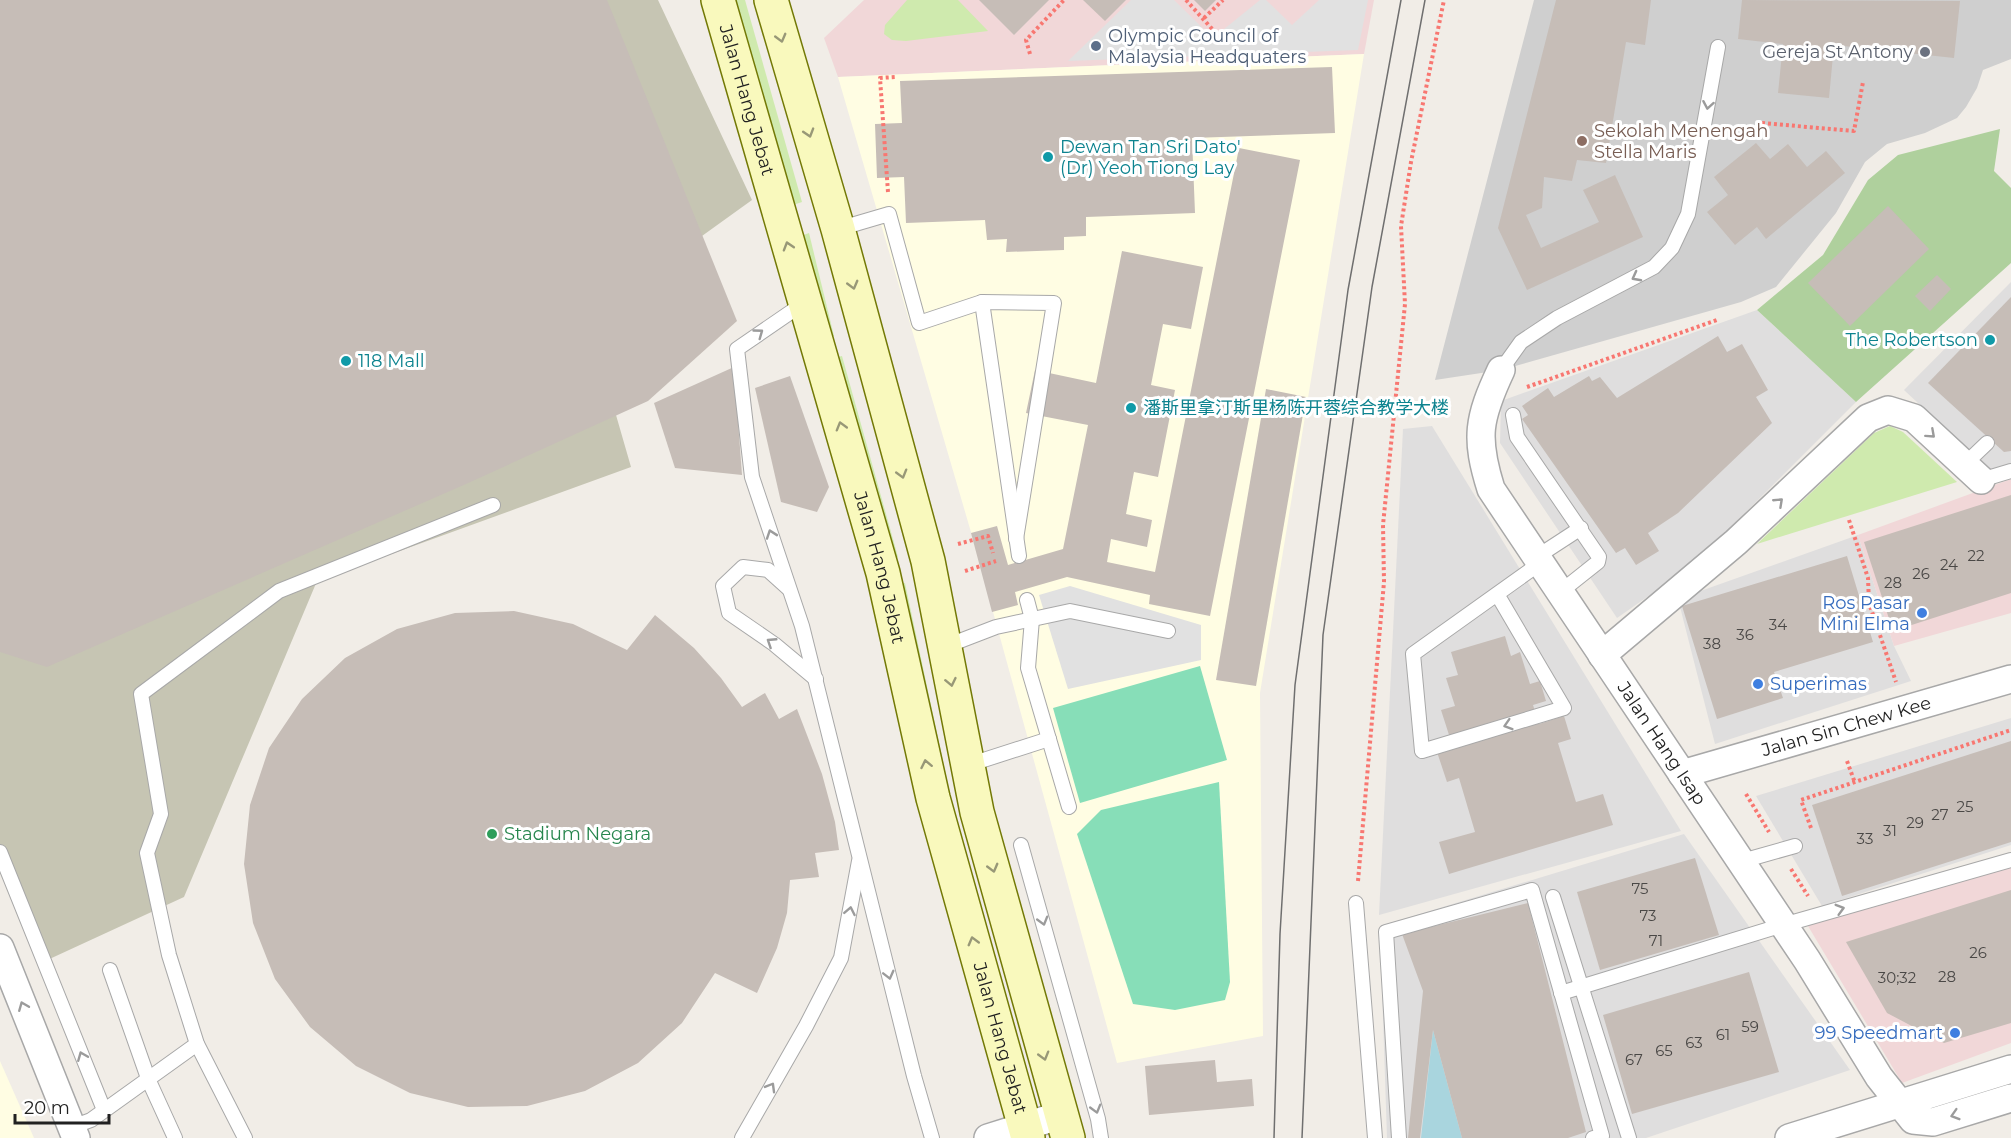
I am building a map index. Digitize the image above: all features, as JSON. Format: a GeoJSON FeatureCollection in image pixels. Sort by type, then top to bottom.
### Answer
{"type":"FeatureCollection","features":[{"type":"Feature","properties":{"kind":"street","name":"Jalan Hang Jebat"},"geometry":{"type":"LineString","coordinates":[[718,0],[883,573],[933,798],[1026,1132]]}},
{"type":"Feature","properties":{"kind":"street","name":"Jalan Hang Jebat"},"geometry":{"type":"LineString","coordinates":[[771,0],[838,228],[928,561],[977,812],[1064,1127]]}},
{"type":"Feature","properties":{"kind":"street","name":"Jalan Hang Isap"},"geometry":{"type":"LineString","coordinates":[[1501,370],[1486,402],[1480,456],[1491,489],[1537,561],[1742,861],[1899,1105],[1913,1120],[1921,1123],[1933,1122],[2011,1098]]}},
{"type":"Feature","properties":{"kind":"street"},"geometry":{"type":"LineString","coordinates":[[1602,655],[1736,542],[1868,418],[1888,410],[1914,418],[1973,472]]}},
{"type":"Feature","properties":{"kind":"street","name":"Jalan Sin Chew Kee"},"geometry":{"type":"LineString","coordinates":[[1682,774],[2011,679]]}},
{"type":"Feature","properties":{"kind":"street"},"geometry":{"type":"LineString","coordinates":[[0,948],[74,1132]]}},
{"type":"Feature","properties":{"kind":"street"},"geometry":{"type":"LineString","coordinates":[[1789,1138],[2011,1069]]}},
{"type":"Feature","properties":{"kind":"street"},"geometry":{"type":"LineString","coordinates":[[988,1138],[1064,1127]]}},
{"type":"Feature","properties":{"kind":"lane"},"geometry":{"type":"LineString","coordinates":[[1501,370],[1521,342],[1593,291],[1654,267],[1672,248],[1688,214],[1718,47]]}},
{"type":"Feature","properties":{"kind":"lane"},"geometry":{"type":"LineString","coordinates":[[838,228],[889,214],[919,323],[982,302],[1054,303],[1016,539]]}},
{"type":"Feature","properties":{"kind":"lane"},"geometry":{"type":"LineString","coordinates":[[806,302],[737,349],[752,477],[790,589],[816,679],[932,1138]]}},
{"type":"Feature","properties":{"kind":"lane"},"geometry":{"type":"LineString","coordinates":[[982,302],[1019,556]]}},
{"type":"Feature","properties":{"kind":"lane"},"geometry":{"type":"LineString","coordinates":[[1513,415],[1517,437],[1597,551],[1598,562],[1559,593]]}},
{"type":"Feature","properties":{"kind":"lane"},"geometry":{"type":"LineString","coordinates":[[1987,442],[1973,472],[2011,471]]}},
{"type":"Feature","properties":{"kind":"lane"},"geometry":{"type":"LineString","coordinates":[[245,1138],[197,1044],[169,955],[147,853],[161,814],[141,694],[279,591],[494,505]]}},
{"type":"Feature","properties":{"kind":"lane"},"geometry":{"type":"LineString","coordinates":[[1497,594],[1563,708],[1422,752],[1413,654],[1497,594],[1581,528]]}},
{"type":"Feature","properties":{"kind":"lane"},"geometry":{"type":"LineString","coordinates":[[790,589],[768,570],[743,567],[723,586],[729,613],[774,644],[816,679]]}},
{"type":"Feature","properties":{"kind":"lane"},"geometry":{"type":"LineString","coordinates":[[1027,600],[1032,619],[1028,668],[1069,807]]}},
{"type":"Feature","properties":{"kind":"lane"},"geometry":{"type":"LineString","coordinates":[[944,646],[996,627],[1070,611],[1168,631]]}},
{"type":"Feature","properties":{"kind":"lane"},"geometry":{"type":"LineString","coordinates":[[968,765],[1049,739]]}},
{"type":"Feature","properties":{"kind":"lane"},"geometry":{"type":"LineString","coordinates":[[1021,845],[1101,1138]]}},
{"type":"Feature","properties":{"kind":"lane"},"geometry":{"type":"LineString","coordinates":[[1742,861],[1795,846]]}},
{"type":"Feature","properties":{"kind":"lane"},"geometry":{"type":"LineString","coordinates":[[0,852],[104,1110]]}},
{"type":"Feature","properties":{"kind":"lane"},"geometry":{"type":"LineString","coordinates":[[742,1138],[841,958],[860,857]]}},
{"type":"Feature","properties":{"kind":"lane"},"geometry":{"type":"LineString","coordinates":[[1561,993],[1784,925],[2011,860]]}},
{"type":"Feature","properties":{"kind":"lane"},"geometry":{"type":"LineString","coordinates":[[1399,1138],[1386,932],[1532,890],[1561,993],[1563,1013],[1602,1136],[1593,1138]]}},
{"type":"Feature","properties":{"kind":"lane"},"geometry":{"type":"LineString","coordinates":[[1553,897],[1629,1138]]}},
{"type":"Feature","properties":{"kind":"lane"},"geometry":{"type":"LineString","coordinates":[[1356,903],[1374,1138]]}},
{"type":"Feature","properties":{"kind":"lane"},"geometry":{"type":"LineString","coordinates":[[110,970],[149,1081],[175,1138]]}},
{"type":"Feature","properties":{"kind":"lane"},"geometry":{"type":"LineString","coordinates":[[74,1132],[149,1081],[197,1044]]}},
{"type":"Feature","properties":{"kind":"path"},"geometry":{"type":"LineString","coordinates":[[1030,54],[1026,40],[1064,0]]}},
{"type":"Feature","properties":{"kind":"path"},"geometry":{"type":"LineString","coordinates":[[1186,0],[1222,41]]}},
{"type":"Feature","properties":{"kind":"path"},"geometry":{"type":"LineString","coordinates":[[1204,18],[1223,0]]}},
{"type":"Feature","properties":{"kind":"path"},"geometry":{"type":"LineString","coordinates":[[1356,903],[1384,582],[1383,525],[1405,304],[1401,226],[1411,162],[1444,0]]}},
{"type":"Feature","properties":{"kind":"path"},"geometry":{"type":"LineString","coordinates":[[889,214],[880,78],[895,77]]}},
{"type":"Feature","properties":{"kind":"path"},"geometry":{"type":"LineString","coordinates":[[1762,123],[1854,131],[1863,82]]}},
{"type":"Feature","properties":{"kind":"path"},"geometry":{"type":"LineString","coordinates":[[1486,402],[1717,320]]}},
{"type":"Feature","properties":{"kind":"path"},"geometry":{"type":"LineString","coordinates":[[1849,520],[1868,579],[1869,603],[1906,710]]}},
{"type":"Feature","properties":{"kind":"path"},"geometry":{"type":"LineString","coordinates":[[957,544],[988,536],[996,561]]}},
{"type":"Feature","properties":{"kind":"path"},"geometry":{"type":"LineString","coordinates":[[965,571],[1019,556]]}},
{"type":"Feature","properties":{"kind":"path"},"geometry":{"type":"LineString","coordinates":[[1812,832],[1801,800],[2011,730]]}},
{"type":"Feature","properties":{"kind":"path"},"geometry":{"type":"LineString","coordinates":[[1847,761],[1855,783]]}},
{"type":"Feature","properties":{"kind":"shaded area","name":"118 Mall"},"geometry":{"type":"Polygon","coordinates":[[[0,0],[658,0],[752,200],[588,318],[631,467],[317,581],[184,897],[43,962],[0,870],[0,0]]]}},
{"type":"Feature","properties":{"kind":"shaded area","name":"Olympic Council of Malaysia Headquaters"},"geometry":{"type":"Polygon","coordinates":[[[864,0],[1374,0],[1364,54],[838,77],[824,38],[864,0]]]}},
{"type":"Feature","properties":{"kind":"shaded area"},"geometry":{"type":"Polygon","coordinates":[[[1131,0],[1174,0],[1213,38],[1260,0],[1266,0],[1292,25],[1319,0],[1368,0],[1358,50],[1068,61],[1131,0]]]}},
{"type":"Feature","properties":{"kind":"shaded area"},"geometry":{"type":"Polygon","coordinates":[[[1534,0],[2011,0],[2011,59],[1983,70],[1977,88],[1957,118],[1925,133],[1887,144],[1865,162],[1836,213],[1776,287],[1741,302],[1501,370],[1435,380],[1534,0]]]}},
{"type":"Feature","properties":{"kind":"shaded area"},"geometry":{"type":"Polygon","coordinates":[[[1364,54],[1260,693],[1263,1036],[1117,1063],[973,539],[838,77],[1364,54]]]}},
{"type":"Feature","properties":{"kind":"shaded area","name":"The Robertson"},"geometry":{"type":"Polygon","coordinates":[[[2011,282],[2011,479],[2002,481],[1904,390],[2011,282]]]}},
{"type":"Feature","properties":{"kind":"shaded area"},"geometry":{"type":"Polygon","coordinates":[[[1757,310],[1856,402],[1693,565],[1617,618],[1500,443],[1501,401],[1757,310]]]}},
{"type":"Feature","properties":{"kind":"shaded area"},"geometry":{"type":"Polygon","coordinates":[[[1432,426],[1681,831],[1379,915],[1403,429],[1432,426]]]}},
{"type":"Feature","properties":{"kind":"shaded area"},"geometry":{"type":"Polygon","coordinates":[[[2011,479],[2011,613],[1894,646],[1858,535],[2011,479]]]}},
{"type":"Feature","properties":{"kind":"shaded area"},"geometry":{"type":"Polygon","coordinates":[[[1858,535],[1894,646],[1911,681],[1715,744],[1678,599],[1858,535]]]}},
{"type":"Feature","properties":{"kind":"shaded area"},"geometry":{"type":"Polygon","coordinates":[[[1070,586],[1201,625],[1201,660],[1068,689],[1039,595],[1070,586]]]}},
{"type":"Feature","properties":{"kind":"shaded area"},"geometry":{"type":"Polygon","coordinates":[[[2011,718],[2011,845],[1822,906],[1756,796],[2011,718]]]}},
{"type":"Feature","properties":{"kind":"shaded area"},"geometry":{"type":"Polygon","coordinates":[[[1684,834],[1850,1070],[1646,1138],[1387,1138],[1380,926],[1684,834]]]}},
{"type":"Feature","properties":{"kind":"shaded area"},"geometry":{"type":"Polygon","coordinates":[[[2011,864],[2011,1043],[1902,1083],[1805,921],[2011,864]]]}},
{"type":"Feature","properties":{"kind":"shaded area"},"geometry":{"type":"Polygon","coordinates":[[[0,1061],[34,1138],[0,1138],[0,1061]]]}},
{"type":"Feature","properties":{"kind":"green space"},"geometry":{"type":"Polygon","coordinates":[[[732,0],[745,0],[802,202],[790,206],[732,0]]]}},
{"type":"Feature","properties":{"kind":"green space"},"geometry":{"type":"Polygon","coordinates":[[[907,0],[958,0],[988,31],[906,41],[892,40],[884,34],[885,25],[907,0]]]}},
{"type":"Feature","properties":{"kind":"green space"},"geometry":{"type":"Polygon","coordinates":[[[2000,129],[1994,171],[2011,188],[2011,263],[1856,402],[1757,310],[1823,255],[1868,180],[1898,155],[2000,129]]]}},
{"type":"Feature","properties":{"kind":"green space"},"geometry":{"type":"Polygon","coordinates":[[[809,233],[834,336],[831,337],[801,236],[809,233]]]}},
{"type":"Feature","properties":{"kind":"green space"},"geometry":{"type":"Polygon","coordinates":[[[842,356],[898,557],[895,559],[838,357],[842,356]]]}},
{"type":"Feature","properties":{"kind":"green space"},"geometry":{"type":"Polygon","coordinates":[[[1890,426],[1903,432],[1957,482],[1757,544],[1874,433],[1890,426]]]}},
{"type":"Feature","properties":{"kind":"green space"},"geometry":{"type":"Polygon","coordinates":[[[905,583],[966,859],[964,861],[901,584],[905,583]]]}},
{"type":"Feature","properties":{"kind":"green space"},"geometry":{"type":"Polygon","coordinates":[[[1200,666],[1227,760],[1080,803],[1053,708],[1200,666]]]}},
{"type":"Feature","properties":{"kind":"green space"},"geometry":{"type":"Polygon","coordinates":[[[1219,782],[1230,982],[1225,1000],[1175,1010],[1133,1004],[1077,834],[1101,810],[1219,782]]]}},
{"type":"Feature","properties":{"kind":"water"},"geometry":{"type":"Polygon","coordinates":[[[1433,1030],[1462,1138],[1421,1138],[1433,1030]]]}},
{"type":"Feature","properties":{"kind":"building","name":"118 Mall"},"geometry":{"type":"Polygon","coordinates":[[[0,0],[607,0],[737,321],[648,401],[466,484],[47,667],[0,652],[0,0]]]}},
{"type":"Feature","properties":{"kind":"building"},"geometry":{"type":"Polygon","coordinates":[[[979,0],[1049,0],[1014,35],[979,0]]]}},
{"type":"Feature","properties":{"kind":"building"},"geometry":{"type":"Polygon","coordinates":[[[1083,0],[1126,0],[1105,21],[1083,0]]]}},
{"type":"Feature","properties":{"kind":"building","name":"Olympic Council of Malaysia Headquaters"},"geometry":{"type":"Polygon","coordinates":[[[1194,0],[1216,0],[1205,11],[1194,0]]]}},
{"type":"Feature","properties":{"kind":"building"},"geometry":{"type":"Polygon","coordinates":[[[1556,0],[1651,0],[1645,45],[1626,42],[1606,163],[1577,160],[1572,181],[1544,177],[1542,208],[1526,215],[1541,248],[1599,222],[1583,190],[1615,175],[1643,237],[1527,290],[1498,228],[1556,0]]]}},
{"type":"Feature","properties":{"kind":"building","name":"Gereja St Antony"},"geometry":{"type":"Polygon","coordinates":[[[1742,0],[1960,1],[1954,58],[1834,45],[1829,98],[1778,93],[1783,44],[1738,39],[1742,0]]]}},
{"type":"Feature","properties":{"kind":"building","name":"Dewan Tan Sri Dato' (Dr) Yeoh Tiong Lay"},"geometry":{"type":"Polygon","coordinates":[[[1332,67],[1335,133],[1192,138],[1195,213],[1086,217],[1086,236],[1064,237],[1064,250],[1006,252],[1007,239],[987,240],[985,220],[906,223],[904,177],[877,178],[875,124],[902,123],[900,81],[1332,67]]]}},
{"type":"Feature","properties":{"kind":"building"},"geometry":{"type":"Polygon","coordinates":[[[1756,143],[1770,159],[1788,144],[1807,167],[1826,151],[1845,173],[1766,239],[1757,227],[1735,245],[1707,212],[1728,195],[1714,177],[1756,143]]]}},
{"type":"Feature","properties":{"kind":"building"},"geometry":{"type":"Polygon","coordinates":[[[1239,148],[1300,160],[1210,616],[1149,604],[1150,595],[1067,577],[1015,592],[1018,605],[992,612],[971,533],[997,526],[1008,565],[1063,549],[1088,425],[1026,413],[1035,370],[1096,383],[1122,251],[1203,267],[1191,329],[1163,324],[1151,385],[1175,390],[1158,477],[1134,472],[1126,514],[1152,520],[1147,547],[1111,539],[1107,562],[1155,572],[1239,148]]]}},
{"type":"Feature","properties":{"kind":"building"},"geometry":{"type":"Polygon","coordinates":[[[1888,206],[1929,249],[1850,326],[1808,283],[1888,206]]]}},
{"type":"Feature","properties":{"kind":"building"},"geometry":{"type":"Polygon","coordinates":[[[1937,275],[1951,289],[1930,311],[1915,296],[1937,275]]]}},
{"type":"Feature","properties":{"kind":"building","name":"The Robertson"},"geometry":{"type":"Polygon","coordinates":[[[2011,297],[2011,451],[2004,452],[1928,383],[2011,297]]]}},
{"type":"Feature","properties":{"kind":"building"},"geometry":{"type":"Polygon","coordinates":[[[1718,336],[1727,352],[1742,344],[1768,390],[1756,397],[1772,423],[1678,513],[1648,533],[1659,551],[1636,565],[1625,548],[1616,553],[1522,419],[1528,415],[1522,406],[1548,388],[1554,397],[1589,376],[1592,381],[1600,377],[1617,398],[1718,336]]]}},
{"type":"Feature","properties":{"kind":"building"},"geometry":{"type":"Polygon","coordinates":[[[734,367],[742,475],[675,468],[654,403],[734,367]]]}},
{"type":"Feature","properties":{"kind":"building"},"geometry":{"type":"Polygon","coordinates":[[[790,376],[829,487],[817,512],[781,502],[755,388],[790,376]]]}},
{"type":"Feature","properties":{"kind":"building"},"geometry":{"type":"Polygon","coordinates":[[[1266,389],[1306,397],[1256,686],[1216,680],[1266,389]]]}},
{"type":"Feature","properties":{"kind":"building"},"geometry":{"type":"Polygon","coordinates":[[[2011,495],[2011,593],[1893,631],[1864,542],[2011,495]]]}},
{"type":"Feature","properties":{"kind":"building"},"geometry":{"type":"Polygon","coordinates":[[[1847,556],[1873,642],[1774,672],[1783,698],[1717,719],[1682,606],[1847,556]]]}},
{"type":"Feature","properties":{"kind":"building","name":"Stadium Negara"},"geometry":{"type":"Polygon","coordinates":[[[514,611],[573,624],[627,650],[655,615],[694,648],[721,678],[742,707],[765,693],[779,719],[797,709],[822,774],[835,822],[839,850],[815,853],[819,877],[790,880],[787,913],[777,948],[757,993],[715,973],[682,1023],[638,1063],[585,1091],[527,1106],[468,1107],[410,1093],[356,1066],[310,1027],[275,979],[253,923],[244,864],[250,805],[269,748],[302,699],[345,658],[397,629],[455,613],[514,611]]]}},
{"type":"Feature","properties":{"kind":"building"},"geometry":{"type":"Polygon","coordinates":[[[1505,636],[1511,656],[1520,652],[1530,684],[1540,681],[1546,701],[1533,705],[1539,724],[1564,716],[1571,739],[1558,743],[1576,802],[1603,794],[1613,825],[1449,874],[1439,842],[1475,832],[1459,778],[1447,782],[1437,752],[1450,738],[1441,710],[1455,706],[1446,678],[1458,675],[1451,652],[1505,636]]]}},
{"type":"Feature","properties":{"kind":"building"},"geometry":{"type":"Polygon","coordinates":[[[2011,741],[2011,842],[1842,896],[1812,805],[2011,741]]]}},
{"type":"Feature","properties":{"kind":"building"},"geometry":{"type":"Polygon","coordinates":[[[1695,858],[1719,935],[1600,970],[1577,892],[1695,858]]]}},
{"type":"Feature","properties":{"kind":"building"},"geometry":{"type":"Polygon","coordinates":[[[2011,890],[2011,1023],[1944,1043],[1887,1013],[1846,942],[2011,890]]]}},
{"type":"Feature","properties":{"kind":"building"},"geometry":{"type":"Polygon","coordinates":[[[1528,903],[1586,1132],[1568,1138],[1462,1138],[1433,1030],[1420,1138],[1408,1138],[1423,991],[1402,934],[1528,903]]]}},
{"type":"Feature","properties":{"kind":"building"},"geometry":{"type":"Polygon","coordinates":[[[1749,972],[1779,1072],[1632,1114],[1603,1015],[1749,972]]]}},
{"type":"Feature","properties":{"kind":"building"},"geometry":{"type":"Polygon","coordinates":[[[1215,1060],[1217,1082],[1252,1079],[1254,1106],[1149,1115],[1145,1066],[1215,1060]]]}},
{"type":"Feature","properties":{"kind":"tram line"},"geometry":{"type":"LineString","coordinates":[[1274,1138],[1280,934],[1295,685],[1348,290],[1401,0]]}},
{"type":"Feature","properties":{"kind":"tram line"},"geometry":{"type":"LineString","coordinates":[[1302,1138],[1323,635],[1372,287],[1425,0]]}},
{"type":"Feature","properties":{"kind":"place","name":"Olympic Council of Malaysia Headquaters"},"geometry":{"type":"Point","coordinates":[1096,46]}},
{"type":"Feature","properties":{"kind":"place","name":"Gereja St Antony"},"geometry":{"type":"Point","coordinates":[1925,52]}},
{"type":"Feature","properties":{"kind":"place","name":"Sekolah Menengah Stella Maris"},"geometry":{"type":"Point","coordinates":[1582,141]}},
{"type":"Feature","properties":{"kind":"place","name":"Dewan Tan Sri Dato' (Dr) Yeoh Tiong Lay"},"geometry":{"type":"Point","coordinates":[1048,157]}},
{"type":"Feature","properties":{"kind":"place","name":"The Robertson"},"geometry":{"type":"Point","coordinates":[1990,340]}},
{"type":"Feature","properties":{"kind":"place","name":"118 Mall"},"geometry":{"type":"Point","coordinates":[346,361]}},
{"type":"Feature","properties":{"kind":"place","name":"潘斯里拿汀斯里杨陈开蓉综合教学大楼"},"geometry":{"type":"Point","coordinates":[1131,408]}},
{"type":"Feature","properties":{"kind":"place","name":"Ros Pasar Mini Elma"},"geometry":{"type":"Point","coordinates":[1922,613]}},
{"type":"Feature","properties":{"kind":"place","name":"Superimas"},"geometry":{"type":"Point","coordinates":[1758,684]}},
{"type":"Feature","properties":{"kind":"place","name":"Stadium Negara"},"geometry":{"type":"Point","coordinates":[492,834]}},
{"type":"Feature","properties":{"kind":"place","name":"99 Speedmart"},"geometry":{"type":"Point","coordinates":[1955,1033]}}]}
